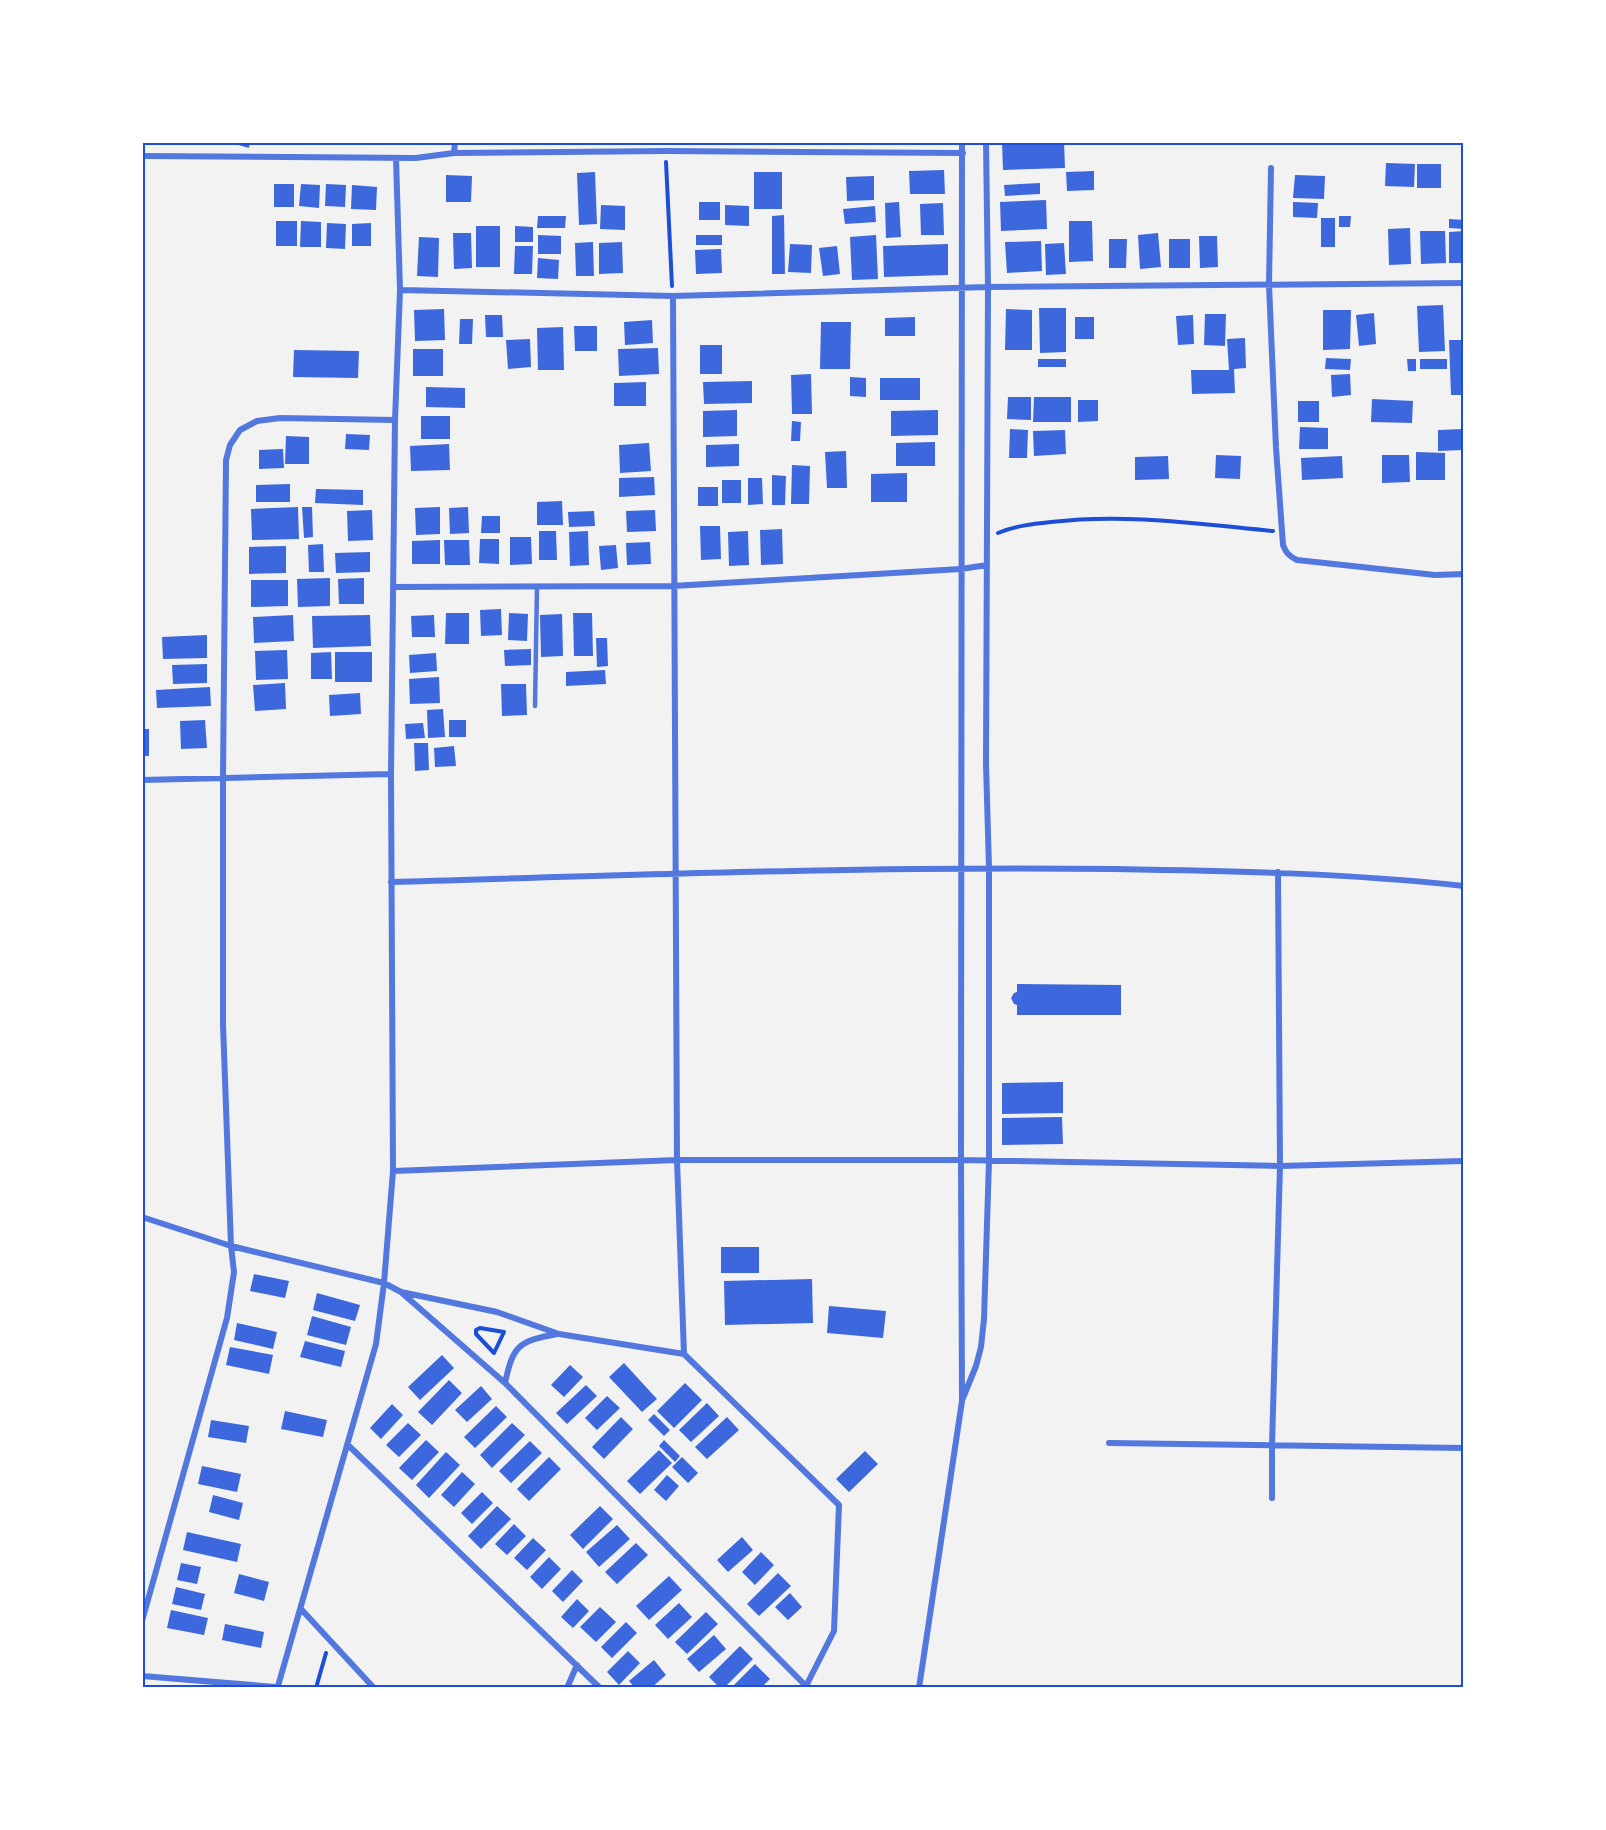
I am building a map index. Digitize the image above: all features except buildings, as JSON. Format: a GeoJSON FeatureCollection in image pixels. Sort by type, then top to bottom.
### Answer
{"type":"FeatureCollection","features":[{"type":"Feature","properties":{"kind":"street"},"geometry":{"type":"LineString","coordinates":[[454,153],[455,142]]}},
{"type":"Feature","properties":{"kind":"street"},"geometry":{"type":"LineString","coordinates":[[919,1688],[962,1401],[962,142]]}},
{"type":"Feature","properties":{"kind":"street"},"geometry":{"type":"LineString","coordinates":[[962,1401],[981,1347],[989,1161],[989,868],[986,764],[988,287],[986,142]]}},
{"type":"Feature","properties":{"kind":"street"},"geometry":{"type":"LineString","coordinates":[[142,156],[416,158],[454,153],[666,151],[963,153]]}},
{"type":"Feature","properties":{"kind":"street"},"geometry":{"type":"LineString","coordinates":[[278,1686],[376,1344],[384,1283],[393,1171],[390,774],[395,420],[400,290],[396,158]]}},
{"type":"Feature","properties":{"kind":"street"},"geometry":{"type":"LineString","coordinates":[[1270,168],[1269,285],[1283,545],[1290,557],[1297,560],[1435,575],[1464,574]]}},
{"type":"Feature","properties":{"kind":"street"},"geometry":{"type":"LineString","coordinates":[[400,290],[673,296],[988,287],[1464,283]]}},
{"type":"Feature","properties":{"kind":"street"},"geometry":{"type":"LineString","coordinates":[[673,296],[676,1160],[684,1354]]}},
{"type":"Feature","properties":{"kind":"street"},"geometry":{"type":"LineString","coordinates":[[142,1621],[227,1318],[234,1272],[231,1246],[224,1024],[223,778],[226,460],[230,445],[240,430],[258,421],[280,418],[395,420]]}},
{"type":"Feature","properties":{"kind":"street"},"geometry":{"type":"LineString","coordinates":[[394,587],[673,586],[961,569],[987,565]]}},
{"type":"Feature","properties":{"kind":"street"},"geometry":{"type":"LineString","coordinates":[[142,780],[390,774]]}},
{"type":"Feature","properties":{"kind":"street"},"geometry":{"type":"LineString","coordinates":[[392,882],[989,868],[1278,872],[1409,880],[1464,886]]}},
{"type":"Feature","properties":{"kind":"street"},"geometry":{"type":"LineString","coordinates":[[1272,1498],[1280,1166],[1278,872]]}},
{"type":"Feature","properties":{"kind":"street"},"geometry":{"type":"LineString","coordinates":[[393,1171],[676,1160],[961,1160],[1280,1166],[1464,1161]]}},
{"type":"Feature","properties":{"kind":"street"},"geometry":{"type":"LineString","coordinates":[[142,1217],[231,1246],[384,1283],[401,1292],[505,1383],[805,1687],[834,1631],[839,1505],[684,1354],[559,1334],[497,1312],[401,1292]]}},
{"type":"Feature","properties":{"kind":"street"},"geometry":{"type":"LineString","coordinates":[[505,1383],[510,1360],[515,1351],[536,1338],[559,1334]]}},
{"type":"Feature","properties":{"kind":"street"},"geometry":{"type":"LineString","coordinates":[[1109,1443],[1464,1448]]}},
{"type":"Feature","properties":{"kind":"street"},"geometry":{"type":"LineString","coordinates":[[348,1445],[600,1688]]}},
{"type":"Feature","properties":{"kind":"street"},"geometry":{"type":"LineString","coordinates":[[301,1609],[374,1688]]}},
{"type":"Feature","properties":{"kind":"street"},"geometry":{"type":"LineString","coordinates":[[567,1688],[577,1665]]}},
{"type":"Feature","properties":{"kind":"street"},"geometry":{"type":"LineString","coordinates":[[142,1676],[288,1688]]}},
{"type":"Feature","properties":{"kind":"lane"},"geometry":{"type":"LineString","coordinates":[[535,706],[537,586]]}},
{"type":"Feature","properties":{"kind":"path"},"geometry":{"type":"LineString","coordinates":[[666,151],[673,296]]}},
{"type":"Feature","properties":{"kind":"path"},"geometry":{"type":"LineString","coordinates":[[987,537],[1016,526],[1083,518],[1142,519],[1282,532]]}},
{"type":"Feature","properties":{"kind":"path"},"geometry":{"type":"LineString","coordinates":[[480,1328],[504,1332],[494,1353],[476,1332],[480,1328]]}},
{"type":"Feature","properties":{"kind":"path"},"geometry":{"type":"LineString","coordinates":[[316,1688],[329,1641]]}}]}
